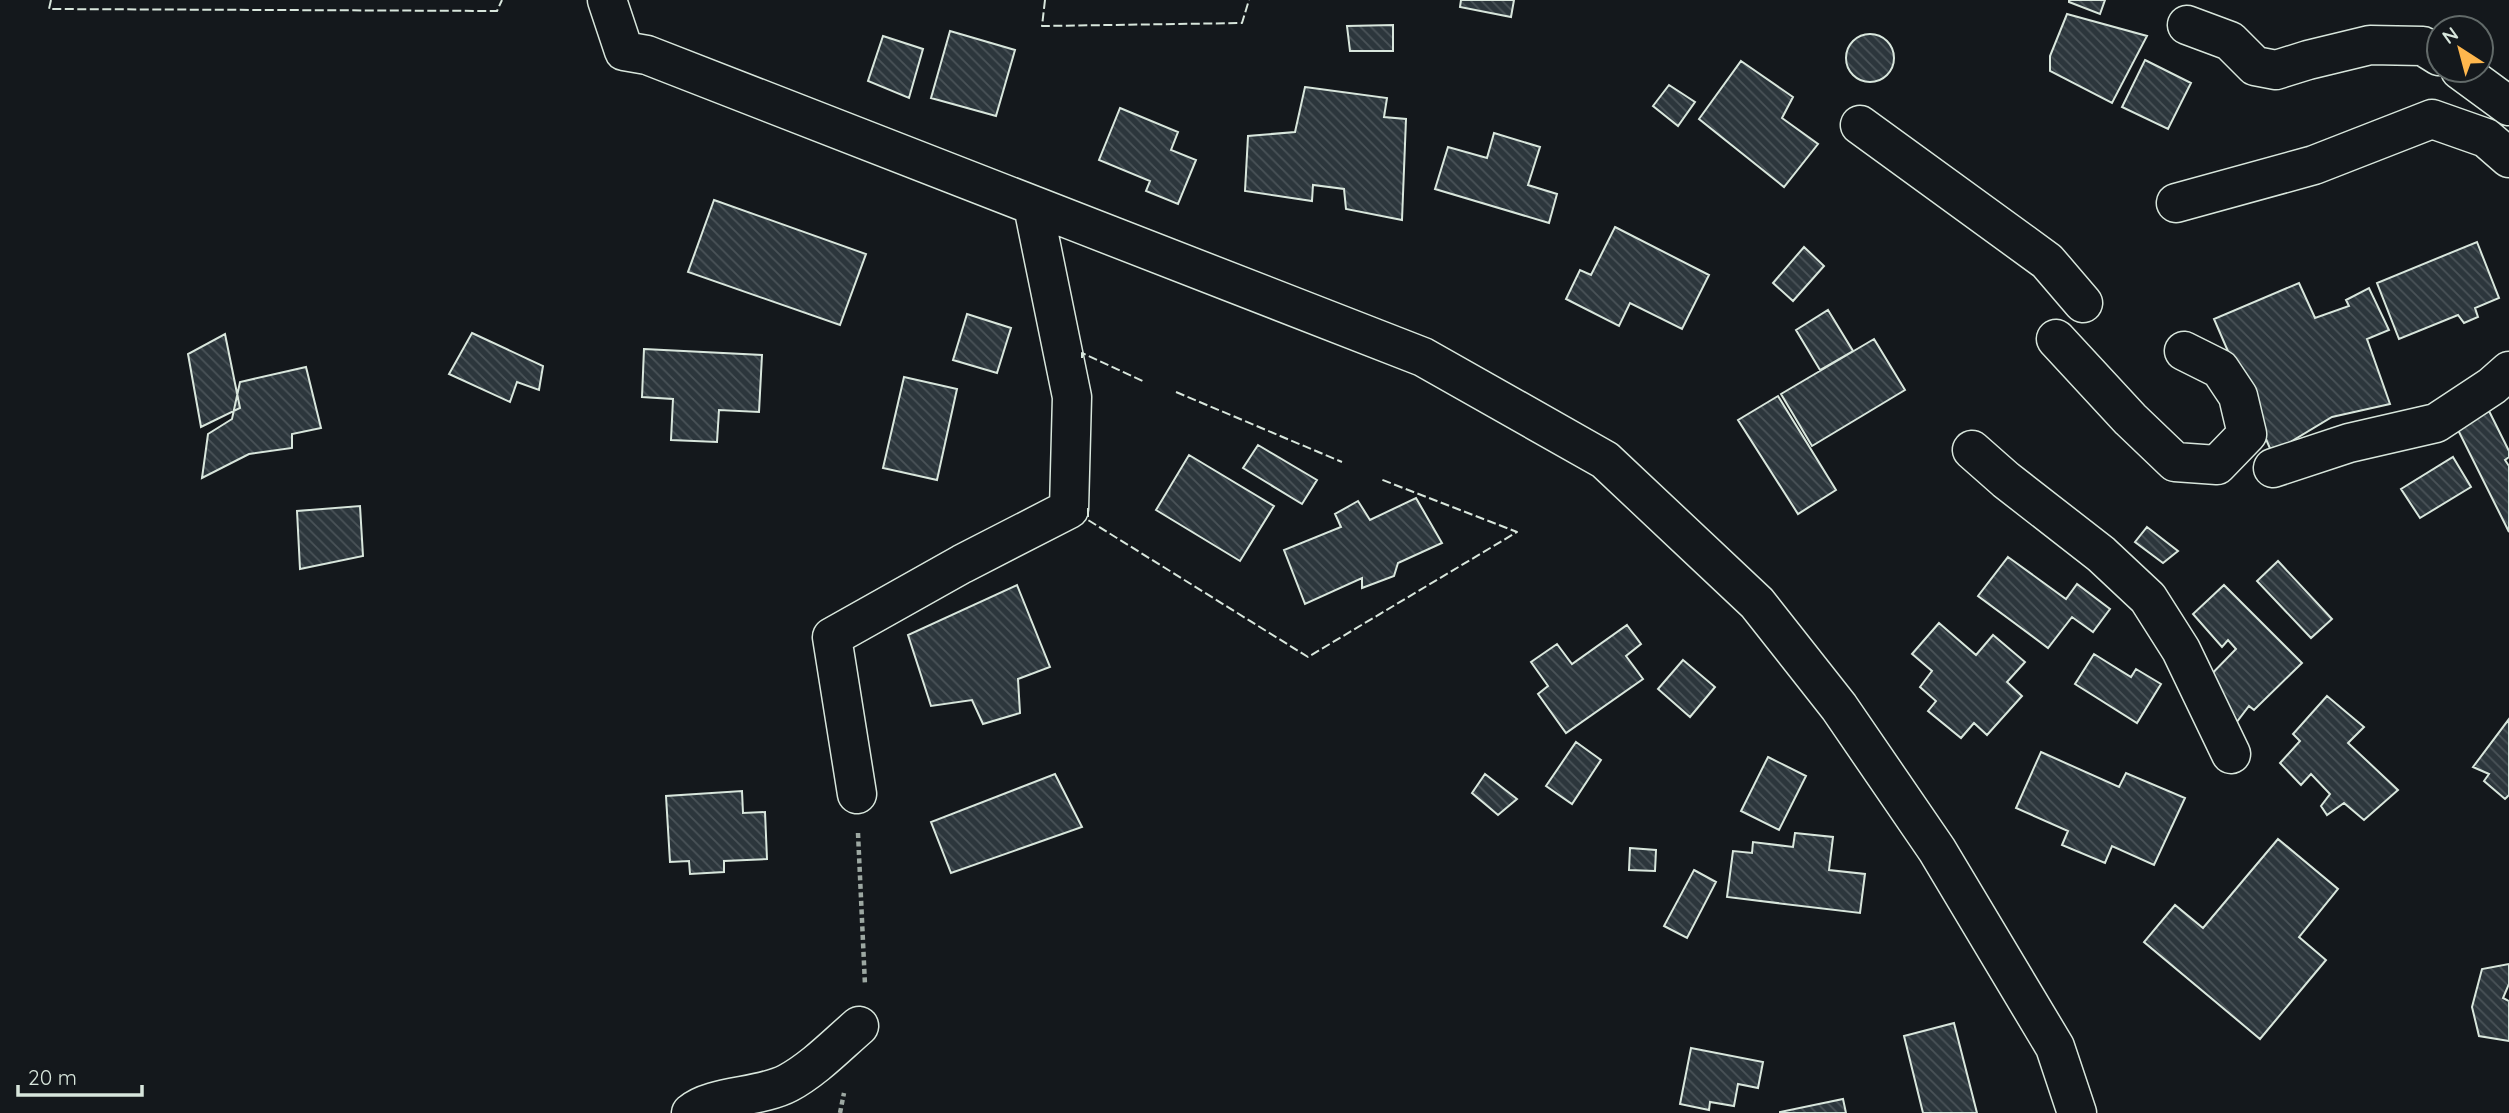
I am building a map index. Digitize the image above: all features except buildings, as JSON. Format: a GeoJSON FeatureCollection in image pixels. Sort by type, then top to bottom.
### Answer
{"type":"FeatureCollection","features":[{"type":"Feature","properties":{"kind":"street"},"geometry":{"type":"LineString","coordinates":[[607,0],[624,51],[647,55],[1423,357],[1605,460],[1757,603],[1839,707],[1937,850],[2055,1048],[2077,1113]]}},
{"type":"Feature","properties":{"kind":"street"},"geometry":{"type":"LineString","coordinates":[[2187,25],[2230,41],[2255,66],[2276,70],[2370,45],[2425,47]]}},
{"type":"Feature","properties":{"kind":"street"},"geometry":{"type":"LineString","coordinates":[[2479,84],[2509,106]]}},
{"type":"Feature","properties":{"kind":"street"},"geometry":{"type":"LineString","coordinates":[[2176,203],[2314,165],[2432,119],[2486,138],[2509,158]]}},
{"type":"Feature","properties":{"kind":"street"},"geometry":{"type":"LineString","coordinates":[[1860,125],[2047,261],[2083,303]]}},
{"type":"Feature","properties":{"kind":"street"},"geometry":{"type":"LineString","coordinates":[[856,794],[832,637],[962,564],[1069,509],[1072,397],[1033,206]]}},
{"type":"Feature","properties":{"kind":"street"},"geometry":{"type":"LineString","coordinates":[[2056,339],[2130,419],[2175,462],[2217,465],[2246,434],[2238,396],[2220,369],[2183,351]]}},
{"type":"Feature","properties":{"kind":"street"},"geometry":{"type":"LineString","coordinates":[[2273,468],[2349,443],[2436,423],[2492,386],[2509,371]]}},
{"type":"Feature","properties":{"kind":"street"},"geometry":{"type":"LineString","coordinates":[[1972,450],[2006,481],[2101,554],[2148,598],[2181,650],[2231,754]]}},
{"type":"Feature","properties":{"kind":"street"},"geometry":{"type":"LineString","coordinates":[[691,1113],[710,1103],[762,1093],[788,1083],[859,1026]]}},
{"type":"Feature","properties":{"kind":"path"},"geometry":{"type":"LineString","coordinates":[[856,794],[866,998],[859,1026]]}},
{"type":"Feature","properties":{"kind":"path"},"geometry":{"type":"LineString","coordinates":[[840,1113],[846,1088]]}},
{"type":"Feature","properties":{"kind":"fence"},"geometry":{"type":"LineString","coordinates":[[51,0],[49,9],[497,11],[502,0]]}},
{"type":"Feature","properties":{"kind":"fence"},"geometry":{"type":"LineString","coordinates":[[1045,0],[1042,26],[1242,23],[1249,0]]}},
{"type":"Feature","properties":{"kind":"fence"},"geometry":{"type":"LineString","coordinates":[[1082,358],[1082,353],[1145,382]]}},
{"type":"Feature","properties":{"kind":"fence"},"geometry":{"type":"LineString","coordinates":[[1176,392],[1342,462]]}},
{"type":"Feature","properties":{"kind":"fence"},"geometry":{"type":"LineString","coordinates":[[1088,508],[1088,520],[1308,657],[1517,532],[1380,479]]}}]}
